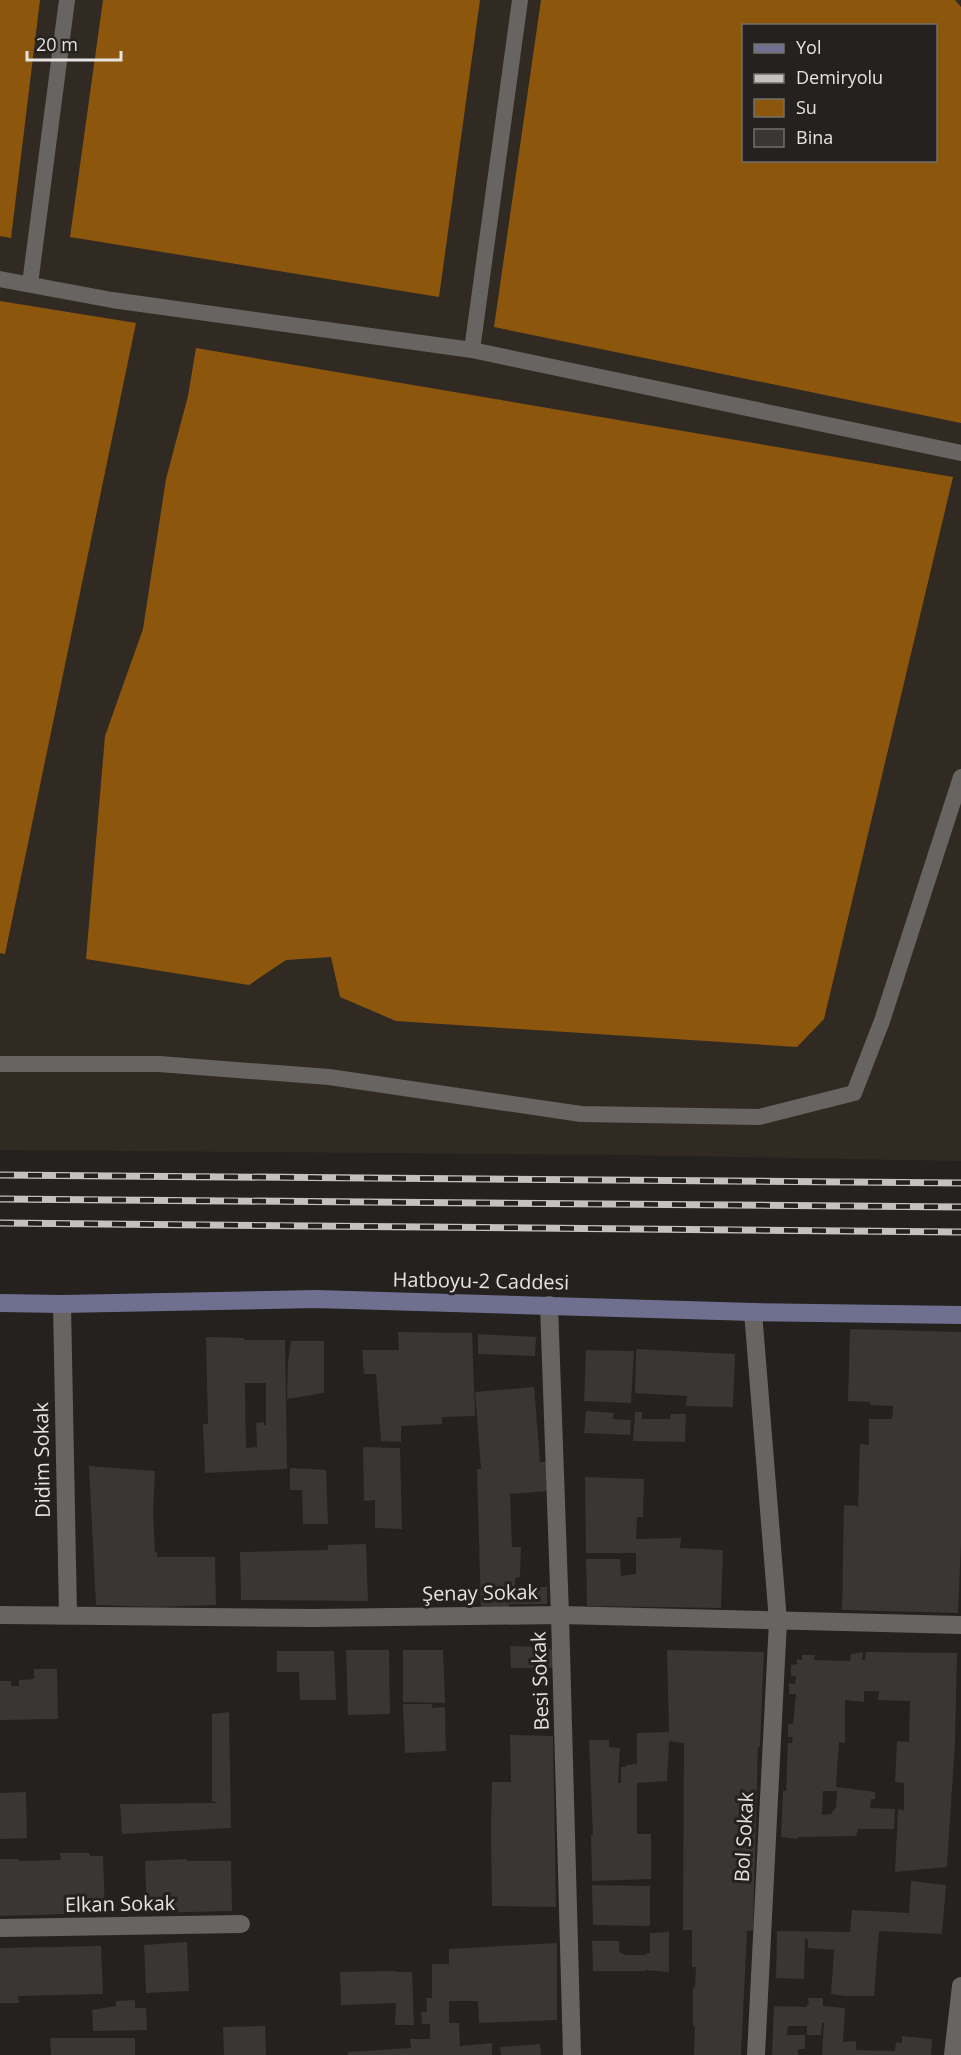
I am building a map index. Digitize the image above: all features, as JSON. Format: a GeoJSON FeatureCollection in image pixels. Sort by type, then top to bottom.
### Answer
{"type":"FeatureCollection","features":[{"type":"Feature","properties":{"kind":"main road","name":"Hatboyu-2 Caddesi"},"geometry":{"type":"LineString","coordinates":[[0,1303],[62,1305],[316,1299],[753,1312],[961,1315]]}},
{"type":"Feature","properties":{"kind":"street","name":"Didim Sokak"},"geometry":{"type":"LineString","coordinates":[[62,1305],[68,1614]]}},
{"type":"Feature","properties":{"kind":"street","name":"Besi Sokak"},"geometry":{"type":"LineString","coordinates":[[549,1305],[572,2055]]}},
{"type":"Feature","properties":{"kind":"street","name":"Bol Sokak"},"geometry":{"type":"LineString","coordinates":[[753,1312],[778,1621],[756,2055]]}},
{"type":"Feature","properties":{"kind":"street","name":"Şenay Sokak"},"geometry":{"type":"LineString","coordinates":[[0,1615],[313,1618],[560,1615],[961,1625]]}},
{"type":"Feature","properties":{"kind":"street","name":"Elkan Sokak"},"geometry":{"type":"LineString","coordinates":[[0,1928],[241,1924]]}},
{"type":"Feature","properties":{"kind":"street"},"geometry":{"type":"LineString","coordinates":[[953,2055],[961,1986]]}},
{"type":"Feature","properties":{"kind":"lane"},"geometry":{"type":"LineString","coordinates":[[30,285],[67,0]]}},
{"type":"Feature","properties":{"kind":"lane"},"geometry":{"type":"LineString","coordinates":[[472,350],[520,0]]}},
{"type":"Feature","properties":{"kind":"lane"},"geometry":{"type":"LineString","coordinates":[[0,279],[112,300],[472,350],[961,453]]}},
{"type":"Feature","properties":{"kind":"lane"},"geometry":{"type":"LineString","coordinates":[[0,1064],[159,1064],[329,1077],[581,1114],[759,1117],[854,1094],[882,1021],[961,777]]}},
{"type":"Feature","properties":{"kind":"shaded area"},"geometry":{"type":"Polygon","coordinates":[[[0,0],[961,0],[961,1161],[624,1155],[0,1150],[0,0]]]}},
{"type":"Feature","properties":{"kind":"water"},"geometry":{"type":"Polygon","coordinates":[[[0,0],[40,0],[11,238],[0,236],[0,0]]]}},
{"type":"Feature","properties":{"kind":"water"},"geometry":{"type":"Polygon","coordinates":[[[103,0],[480,0],[439,297],[70,237],[103,0]]]}},
{"type":"Feature","properties":{"kind":"water"},"geometry":{"type":"Polygon","coordinates":[[[541,0],[955,0],[961,7],[961,423],[494,327],[541,0]]]}},
{"type":"Feature","properties":{"kind":"water"},"geometry":{"type":"Polygon","coordinates":[[[0,301],[136,323],[5,954],[0,953],[0,301]]]}},
{"type":"Feature","properties":{"kind":"water"},"geometry":{"type":"Polygon","coordinates":[[[196,348],[953,477],[824,1019],[797,1047],[396,1021],[340,997],[331,957],[286,960],[249,985],[86,959],[105,736],[143,629],[166,479],[188,396],[196,348]]]}},
{"type":"Feature","properties":{"kind":"building"},"geometry":{"type":"Polygon","coordinates":[[[850,1329],[961,1332],[961,1543],[958,1613],[842,1610],[844,1505],[858,1506],[860,1444],[869,1445],[869,1419],[892,1419],[893,1406],[848,1401],[850,1329]]]}},
{"type":"Feature","properties":{"kind":"building"},"geometry":{"type":"Polygon","coordinates":[[[398,1332],[472,1333],[475,1416],[442,1417],[442,1424],[401,1426],[401,1442],[381,1441],[376,1374],[364,1374],[362,1350],[399,1350],[398,1332]]]}},
{"type":"Feature","properties":{"kind":"building"},"geometry":{"type":"Polygon","coordinates":[[[478,1334],[536,1337],[535,1356],[478,1354],[478,1334]]]}},
{"type":"Feature","properties":{"kind":"building"},"geometry":{"type":"Polygon","coordinates":[[[206,1337],[285,1340],[287,1469],[205,1473],[203,1424],[208,1424],[206,1337]],[[245,1383],[246,1448],[257,1447],[256,1423],[264,1422],[266,1425],[266,1383],[245,1383]]]}},
{"type":"Feature","properties":{"kind":"building"},"geometry":{"type":"Polygon","coordinates":[[[291,1341],[324,1341],[324,1393],[287,1399],[291,1341]]]}},
{"type":"Feature","properties":{"kind":"building"},"geometry":{"type":"Polygon","coordinates":[[[636,1349],[735,1354],[733,1407],[686,1406],[687,1396],[635,1393],[636,1349]]]}},
{"type":"Feature","properties":{"kind":"building"},"geometry":{"type":"Polygon","coordinates":[[[586,1350],[634,1351],[631,1403],[584,1401],[586,1350]]]}},
{"type":"Feature","properties":{"kind":"building"},"geometry":{"type":"Polygon","coordinates":[[[534,1387],[540,1462],[548,1462],[549,1491],[510,1494],[512,1547],[521,1547],[520,1577],[515,1578],[515,1587],[547,1587],[547,1604],[509,1604],[509,1609],[481,1609],[477,1469],[481,1469],[475,1392],[534,1387]]]}},
{"type":"Feature","properties":{"kind":"building"},"geometry":{"type":"Polygon","coordinates":[[[586,1411],[614,1413],[613,1419],[631,1420],[630,1435],[584,1433],[586,1411]]]}},
{"type":"Feature","properties":{"kind":"building"},"geometry":{"type":"Polygon","coordinates":[[[635,1412],[642,1412],[642,1419],[670,1419],[671,1414],[686,1414],[685,1442],[633,1441],[635,1412]]]}},
{"type":"Feature","properties":{"kind":"building"},"geometry":{"type":"Polygon","coordinates":[[[363,1447],[400,1448],[402,1529],[375,1528],[375,1500],[364,1501],[363,1447]]]}},
{"type":"Feature","properties":{"kind":"building"},"geometry":{"type":"Polygon","coordinates":[[[89,1466],[155,1471],[153,1512],[155,1553],[157,1552],[157,1557],[215,1557],[216,1605],[156,1607],[96,1605],[89,1466]]]}},
{"type":"Feature","properties":{"kind":"building"},"geometry":{"type":"Polygon","coordinates":[[[290,1468],[326,1470],[328,1524],[303,1524],[302,1490],[290,1490],[290,1468]]]}},
{"type":"Feature","properties":{"kind":"building"},"geometry":{"type":"Polygon","coordinates":[[[585,1477],[644,1479],[643,1517],[637,1517],[636,1539],[681,1538],[680,1548],[723,1550],[721,1608],[587,1606],[586,1559],[620,1559],[621,1576],[636,1574],[636,1553],[586,1553],[585,1477]]]}},
{"type":"Feature","properties":{"kind":"building"},"geometry":{"type":"Polygon","coordinates":[[[366,1544],[368,1601],[241,1600],[240,1552],[328,1550],[328,1545],[366,1544]]]}},
{"type":"Feature","properties":{"kind":"building"},"geometry":{"type":"Polygon","coordinates":[[[510,1646],[549,1647],[552,1649],[553,1668],[511,1668],[510,1646]]]}},
{"type":"Feature","properties":{"kind":"building"},"geometry":{"type":"Polygon","coordinates":[[[346,1650],[389,1650],[390,1714],[348,1715],[346,1650]]]}},
{"type":"Feature","properties":{"kind":"building"},"geometry":{"type":"Polygon","coordinates":[[[403,1650],[443,1650],[445,1703],[403,1702],[403,1650]]]}},
{"type":"Feature","properties":{"kind":"building"},"geometry":{"type":"Polygon","coordinates":[[[667,1650],[764,1652],[760,1747],[758,1747],[753,1930],[747,1931],[741,2055],[694,2055],[693,1987],[695,1988],[696,1967],[692,1967],[692,1930],[683,1930],[684,1743],[669,1741],[667,1781],[637,1783],[637,1834],[651,1834],[651,1879],[592,1881],[591,1835],[593,1835],[589,1740],[609,1740],[609,1747],[620,1748],[618,1783],[621,1783],[621,1767],[637,1764],[637,1733],[669,1732],[667,1650]]]}},
{"type":"Feature","properties":{"kind":"building"},"geometry":{"type":"Polygon","coordinates":[[[277,1651],[334,1651],[336,1700],[300,1700],[299,1672],[277,1672],[277,1651]]]}},
{"type":"Feature","properties":{"kind":"building"},"geometry":{"type":"Polygon","coordinates":[[[863,1652],[862,1660],[865,1660],[866,1652],[957,1653],[955,1741],[947,1867],[895,1872],[898,1809],[904,1810],[904,1783],[895,1782],[897,1741],[909,1742],[910,1701],[878,1700],[879,1691],[864,1691],[864,1702],[845,1700],[845,1743],[839,1742],[836,1787],[875,1792],[875,1799],[871,1799],[870,1808],[895,1809],[894,1829],[858,1829],[856,1836],[798,1837],[798,1839],[781,1837],[788,1743],[792,1743],[793,1737],[788,1737],[788,1724],[793,1724],[796,1694],[789,1694],[789,1683],[795,1684],[796,1676],[791,1676],[791,1665],[797,1664],[797,1659],[802,1660],[802,1655],[815,1655],[814,1660],[850,1661],[851,1654],[863,1652]],[[823,1791],[822,1815],[831,1814],[836,1807],[837,1791],[823,1791]]]}},
{"type":"Feature","properties":{"kind":"building"},"geometry":{"type":"Polygon","coordinates":[[[34,1669],[57,1669],[58,1719],[0,1720],[0,1681],[11,1681],[11,1686],[19,1686],[19,1680],[34,1679],[34,1669]]]}},
{"type":"Feature","properties":{"kind":"building"},"geometry":{"type":"Polygon","coordinates":[[[403,1704],[432,1704],[432,1708],[445,1707],[446,1751],[405,1753],[403,1704]]]}},
{"type":"Feature","properties":{"kind":"building"},"geometry":{"type":"Polygon","coordinates":[[[229,1712],[231,1828],[122,1834],[120,1804],[218,1803],[212,1801],[212,1714],[229,1712]]]}},
{"type":"Feature","properties":{"kind":"building"},"geometry":{"type":"Polygon","coordinates":[[[510,1735],[553,1736],[556,1907],[492,1906],[492,1782],[511,1782],[510,1735]]]}},
{"type":"Feature","properties":{"kind":"building"},"geometry":{"type":"Polygon","coordinates":[[[26,1792],[27,1838],[0,1839],[0,1793],[26,1792]]]}},
{"type":"Feature","properties":{"kind":"building"},"geometry":{"type":"Polygon","coordinates":[[[60,1853],[89,1853],[90,1856],[103,1856],[105,1913],[0,1916],[0,1859],[61,1860],[60,1853]]]}},
{"type":"Feature","properties":{"kind":"building"},"geometry":{"type":"Polygon","coordinates":[[[187,1859],[187,1861],[231,1861],[232,1911],[147,1913],[145,1861],[187,1859]]]}},
{"type":"Feature","properties":{"kind":"building"},"geometry":{"type":"Polygon","coordinates":[[[911,1881],[946,1885],[942,1934],[879,1931],[874,1996],[831,1994],[834,1950],[808,1948],[808,1941],[805,1937],[804,1979],[776,1978],[777,1931],[850,1932],[852,1910],[909,1913],[911,1881]]]}},
{"type":"Feature","properties":{"kind":"building"},"geometry":{"type":"Polygon","coordinates":[[[592,1885],[650,1886],[650,1926],[593,1925],[592,1885]]]}},
{"type":"Feature","properties":{"kind":"building"},"geometry":{"type":"Polygon","coordinates":[[[669,1932],[669,1972],[593,1971],[592,1941],[619,1941],[619,1952],[625,1955],[646,1955],[650,1953],[650,1933],[669,1932]]]}},
{"type":"Feature","properties":{"kind":"building"},"geometry":{"type":"Polygon","coordinates":[[[187,1942],[189,1991],[146,1993],[144,1945],[187,1942]]]}},
{"type":"Feature","properties":{"kind":"building"},"geometry":{"type":"Polygon","coordinates":[[[557,1943],[557,2020],[479,2023],[478,2001],[449,2001],[449,2023],[459,2023],[460,2046],[492,2043],[492,2055],[348,2055],[348,2052],[411,2048],[410,2039],[430,2039],[430,2024],[422,2024],[421,2012],[427,2012],[426,1998],[432,1998],[432,1964],[449,1964],[449,1949],[557,1943]]]}},
{"type":"Feature","properties":{"kind":"building"},"geometry":{"type":"Polygon","coordinates":[[[101,1946],[103,1994],[18,1996],[19,2003],[0,2003],[0,1948],[101,1946]]]}},
{"type":"Feature","properties":{"kind":"building"},"geometry":{"type":"Polygon","coordinates":[[[340,1972],[412,1972],[414,2025],[395,2025],[396,2003],[341,2005],[340,1972]]]}},
{"type":"Feature","properties":{"kind":"building"},"geometry":{"type":"Polygon","coordinates":[[[808,1998],[823,1998],[823,2006],[845,2008],[843,2042],[856,2041],[856,2050],[895,2051],[896,2042],[902,2043],[902,2036],[932,2039],[931,2055],[822,2055],[824,2023],[822,2023],[821,2035],[807,2035],[807,2026],[788,2026],[787,2035],[805,2035],[805,2049],[798,2049],[798,2055],[772,2055],[774,2006],[807,2007],[808,1998]]]}},
{"type":"Feature","properties":{"kind":"building"},"geometry":{"type":"Polygon","coordinates":[[[135,2000],[135,2008],[146,2008],[147,2030],[93,2031],[92,2010],[116,2006],[116,2001],[135,2000]]]}},
{"type":"Feature","properties":{"kind":"building"},"geometry":{"type":"Polygon","coordinates":[[[265,2026],[266,2055],[224,2055],[223,2027],[265,2026]]]}},
{"type":"Feature","properties":{"kind":"building"},"geometry":{"type":"Polygon","coordinates":[[[50,2038],[135,2038],[135,2055],[51,2055],[50,2038]]]}},
{"type":"Feature","properties":{"kind":"building"},"geometry":{"type":"Polygon","coordinates":[[[540,2044],[541,2055],[501,2055],[500,2047],[540,2044]]]}},
{"type":"Feature","properties":{"kind":"railway"},"geometry":{"type":"LineString","coordinates":[[0,1175],[961,1183]]}},
{"type":"Feature","properties":{"kind":"railway"},"geometry":{"type":"LineString","coordinates":[[0,1199],[961,1207]]}},
{"type":"Feature","properties":{"kind":"railway"},"geometry":{"type":"LineString","coordinates":[[0,1223],[961,1232]]}}]}
